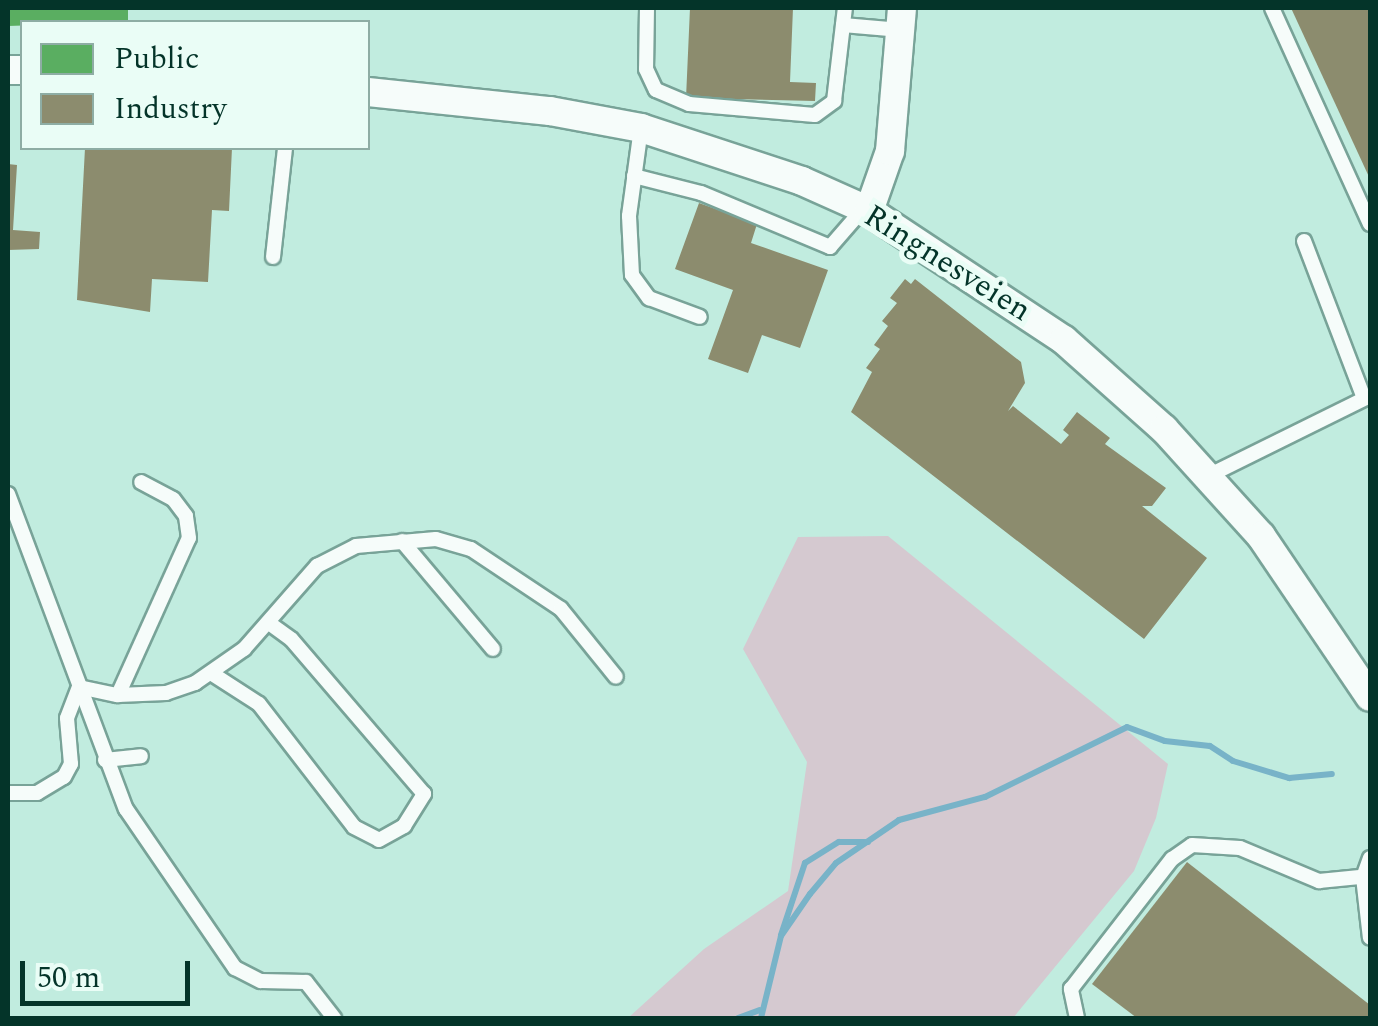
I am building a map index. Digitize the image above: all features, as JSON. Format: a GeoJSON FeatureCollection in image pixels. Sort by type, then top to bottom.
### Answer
{"type":"FeatureCollection","features":[{"type":"Feature","properties":{"kind":"street"},"geometry":{"type":"LineString","coordinates":[[866,210],[890,151],[902,18]]}},
{"type":"Feature","properties":{"kind":"street","name":"Ringnesveien"},"geometry":{"type":"LineString","coordinates":[[370,92],[550,111],[641,128],[769,169],[866,210],[1064,340],[1208,476],[1305,596],[1370,697]]}},
{"type":"Feature","properties":{"kind":"lane"},"geometry":{"type":"LineString","coordinates":[[647,8],[646,68],[656,90],[688,104],[800,114],[824,113],[834,101],[845,8]]}},
{"type":"Feature","properties":{"kind":"lane"},"geometry":{"type":"LineString","coordinates":[[1272,8],[1370,224]]}},
{"type":"Feature","properties":{"kind":"lane"},"geometry":{"type":"LineString","coordinates":[[843,25],[902,18]]}},
{"type":"Feature","properties":{"kind":"lane"},"geometry":{"type":"LineString","coordinates":[[641,128],[634,176],[632,275],[649,298],[700,316]]}},
{"type":"Feature","properties":{"kind":"lane"},"geometry":{"type":"LineString","coordinates":[[272,256],[284,150]]}},
{"type":"Feature","properties":{"kind":"lane"},"geometry":{"type":"LineString","coordinates":[[634,176],[701,193],[830,247],[866,210]]}},
{"type":"Feature","properties":{"kind":"lane"},"geometry":{"type":"LineString","coordinates":[[1208,476],[1367,397],[1304,242]]}},
{"type":"Feature","properties":{"kind":"lane"},"geometry":{"type":"LineString","coordinates":[[118,695],[189,538],[186,516],[173,499],[141,482]]}},
{"type":"Feature","properties":{"kind":"lane"},"geometry":{"type":"LineString","coordinates":[[8,494],[126,809],[235,968],[261,981],[306,982],[334,1018]]}},
{"type":"Feature","properties":{"kind":"lane"},"geometry":{"type":"LineString","coordinates":[[79,687],[118,695],[166,693],[211,673],[269,623],[326,559],[356,546],[436,539],[504,566],[561,609],[616,678]]}},
{"type":"Feature","properties":{"kind":"lane"},"geometry":{"type":"LineString","coordinates":[[402,540],[493,650]]}},
{"type":"Feature","properties":{"kind":"lane"},"geometry":{"type":"LineString","coordinates":[[211,673],[259,704],[354,827],[379,840],[404,826],[424,794],[291,638],[269,623]]}},
{"type":"Feature","properties":{"kind":"lane"},"geometry":{"type":"LineString","coordinates":[[8,793],[37,792],[64,777],[70,764],[66,718],[79,687]]}},
{"type":"Feature","properties":{"kind":"lane"},"geometry":{"type":"LineString","coordinates":[[105,760],[142,756]]}},
{"type":"Feature","properties":{"kind":"lane"},"geometry":{"type":"LineString","coordinates":[[1078,1018],[1072,989],[1172,859],[1192,845],[1240,848],[1319,881],[1367,876]]}},
{"type":"Feature","properties":{"kind":"lane"},"geometry":{"type":"LineString","coordinates":[[1370,858],[1370,938]]}},
{"type":"Feature","properties":{"kind":"shaded area"},"geometry":{"type":"Polygon","coordinates":[[[888,536],[1168,764],[1156,818],[1134,871],[1013,1018],[628,1018],[704,949],[788,891],[807,762],[743,649],[798,537],[888,536]]]}},
{"type":"Feature","properties":{"kind":"building: Public"},"geometry":{"type":"Polygon","coordinates":[[[8,8],[128,8],[128,20],[20,20],[20,26],[8,26],[8,8]]]}},
{"type":"Feature","properties":{"kind":"building: Industry"},"geometry":{"type":"Polygon","coordinates":[[[690,8],[793,8],[790,82],[816,83],[815,101],[686,98],[690,8]]]}},
{"type":"Feature","properties":{"kind":"building: Industry"},"geometry":{"type":"Polygon","coordinates":[[[1291,8],[1370,8],[1370,179],[1291,8]]]}},
{"type":"Feature","properties":{"kind":"building: Industry"},"geometry":{"type":"Polygon","coordinates":[[[85,150],[232,150],[229,211],[212,210],[208,282],[152,279],[150,312],[77,300],[85,150]]]}},
{"type":"Feature","properties":{"kind":"building: Industry"},"geometry":{"type":"Polygon","coordinates":[[[8,164],[17,165],[13,230],[40,232],[39,249],[8,250],[8,164]]]}},
{"type":"Feature","properties":{"kind":"building: Industry"},"geometry":{"type":"Polygon","coordinates":[[[699,203],[757,224],[751,243],[828,270],[800,348],[762,335],[748,373],[708,359],[733,290],[675,269],[699,203]]]}},
{"type":"Feature","properties":{"kind":"building: Industry"},"geometry":{"type":"Polygon","coordinates":[[[905,279],[911,284],[915,279],[1021,362],[1025,383],[1008,411],[1013,406],[1061,444],[1069,435],[1063,430],[1077,412],[1110,438],[1105,444],[1166,488],[1152,506],[1142,506],[1207,558],[1144,639],[851,412],[872,372],[866,368],[880,349],[874,345],[888,326],[882,321],[897,303],[890,298],[905,279]]]}},
{"type":"Feature","properties":{"kind":"building: Industry"},"geometry":{"type":"Polygon","coordinates":[[[1187,862],[1370,1005],[1370,1018],[1137,1018],[1092,984],[1187,862]]]}},
{"type":"Feature","properties":{"kind":"waterway"},"geometry":{"type":"LineString","coordinates":[[761,1018],[781,936],[810,894],[836,863],[899,820],[985,797],[1127,727],[1165,741],[1210,746],[1233,761],[1289,778],[1332,774]]}},
{"type":"Feature","properties":{"kind":"waterway"},"geometry":{"type":"LineString","coordinates":[[781,935],[805,863],[839,842],[868,842]]}},
{"type":"Feature","properties":{"kind":"waterway"},"geometry":{"type":"LineString","coordinates":[[738,1018],[760,1010]]}}]}
